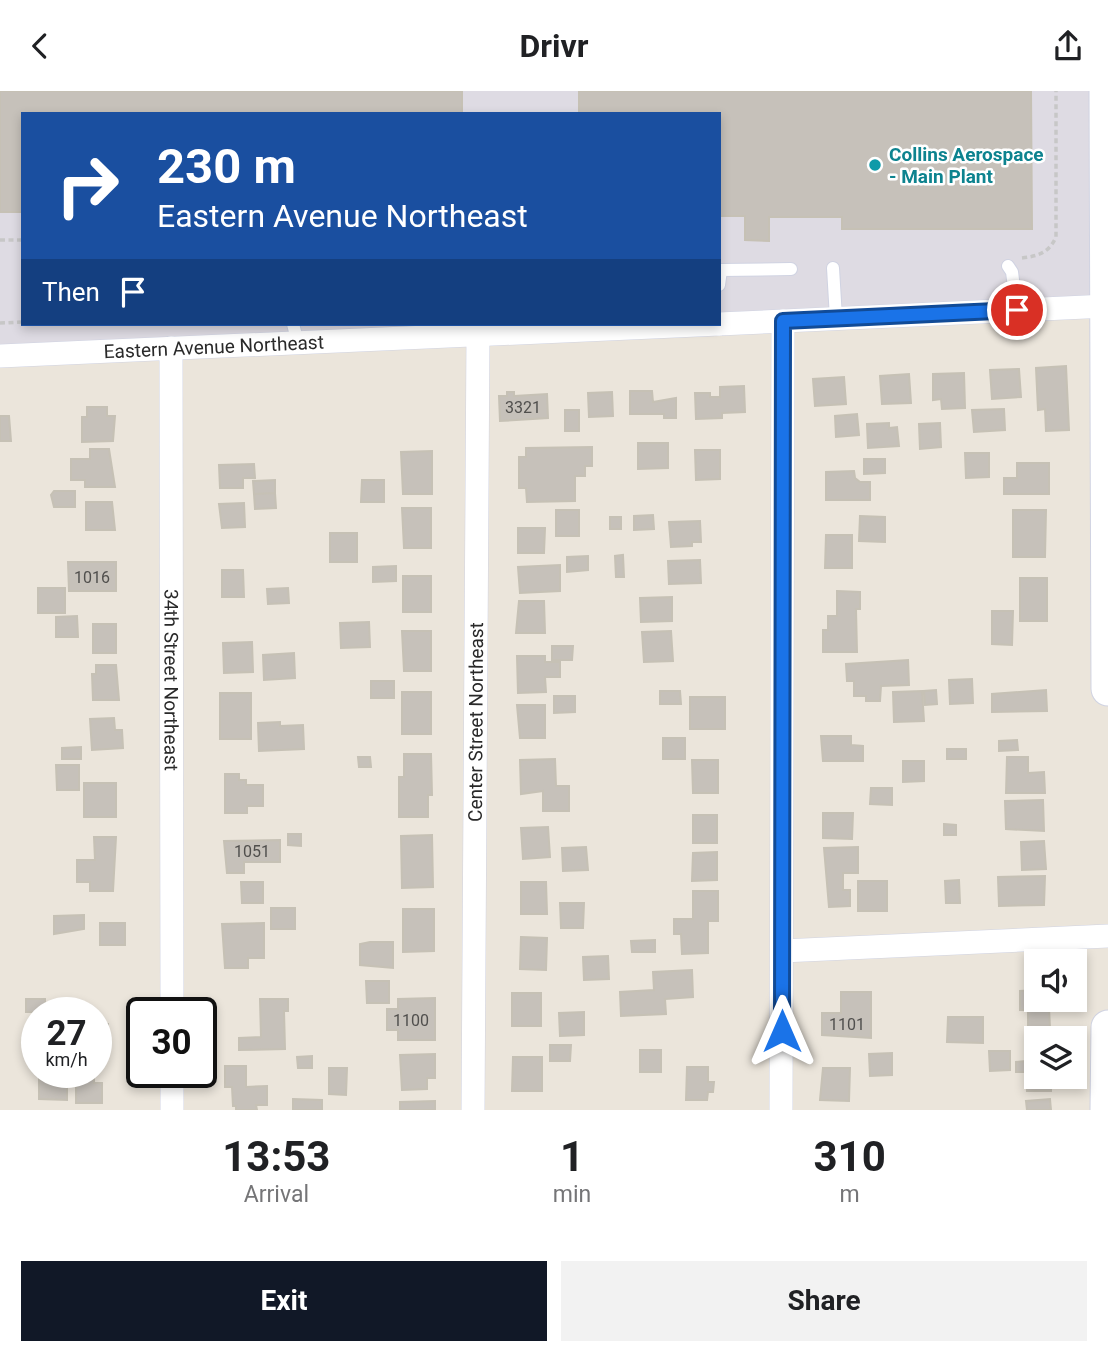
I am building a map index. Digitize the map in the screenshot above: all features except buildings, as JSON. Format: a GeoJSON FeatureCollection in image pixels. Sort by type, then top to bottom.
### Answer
{"type":"FeatureCollection","features":[{"type":"Feature","properties":{"kind":"main road"},"geometry":{"type":"LineString","coordinates":[[1107,91],[1108,689]]}},
{"type":"Feature","properties":{"kind":"main road"},"geometry":{"type":"LineString","coordinates":[[1107,1110],[1108,1027]]}},
{"type":"Feature","properties":{"kind":"street","name":"Eastern Avenue Northeast"},"geometry":{"type":"LineString","coordinates":[[721,324],[1107,306]]}},
{"type":"Feature","properties":{"kind":"street"},"geometry":{"type":"LineString","coordinates":[[781,1110],[783,321]]}},
{"type":"Feature","properties":{"kind":"street","name":"Eastern Avenue Northeast"},"geometry":{"type":"LineString","coordinates":[[0,356],[171,348],[295,333],[478,334],[617,326]]}},
{"type":"Feature","properties":{"kind":"street","name":"Center Street Northeast"},"geometry":{"type":"LineString","coordinates":[[474,1110],[478,334]]}},
{"type":"Feature","properties":{"kind":"street","name":"34th Street Northeast"},"geometry":{"type":"LineString","coordinates":[[171,348],[172,997]]}},
{"type":"Feature","properties":{"kind":"street"},"geometry":{"type":"LineString","coordinates":[[782,951],[1108,936]]}},
{"type":"Feature","properties":{"kind":"street"},"geometry":{"type":"LineString","coordinates":[[172,1088],[172,1110]]}},
{"type":"Feature","properties":{"kind":"lane"},"geometry":{"type":"LineString","coordinates":[[1012,262],[1017,310]]}},
{"type":"Feature","properties":{"kind":"lane"},"geometry":{"type":"LineString","coordinates":[[833,268],[836,319]]}},
{"type":"Feature","properties":{"kind":"lane"},"geometry":{"type":"LineString","coordinates":[[721,270],[791,269]]}},
{"type":"Feature","properties":{"kind":"path"},"geometry":{"type":"LineString","coordinates":[[1012,262],[1041,254],[1052,245],[1056,237],[1056,91]]}},
{"type":"Feature","properties":{"kind":"path"},"geometry":{"type":"LineString","coordinates":[[0,240],[21,240]]}},
{"type":"Feature","properties":{"kind":"path"},"geometry":{"type":"LineString","coordinates":[[0,323],[21,322]]}},
{"type":"Feature","properties":{"kind":"shaded area"},"geometry":{"type":"Polygon","coordinates":[[[0,91],[1106,91],[1107,306],[721,324],[721,112],[21,112],[21,326],[674,326],[0,356],[0,91]]]}},
{"type":"Feature","properties":{"kind":"place","name":"Collins Aerospace - Main Plant"},"geometry":{"type":"Point","coordinates":[875,165]}},
{"type":"Feature","properties":{"kind":"route"},"geometry":{"type":"LineString","coordinates":[[782,1031],[783,321],[1017,310]]}}]}
